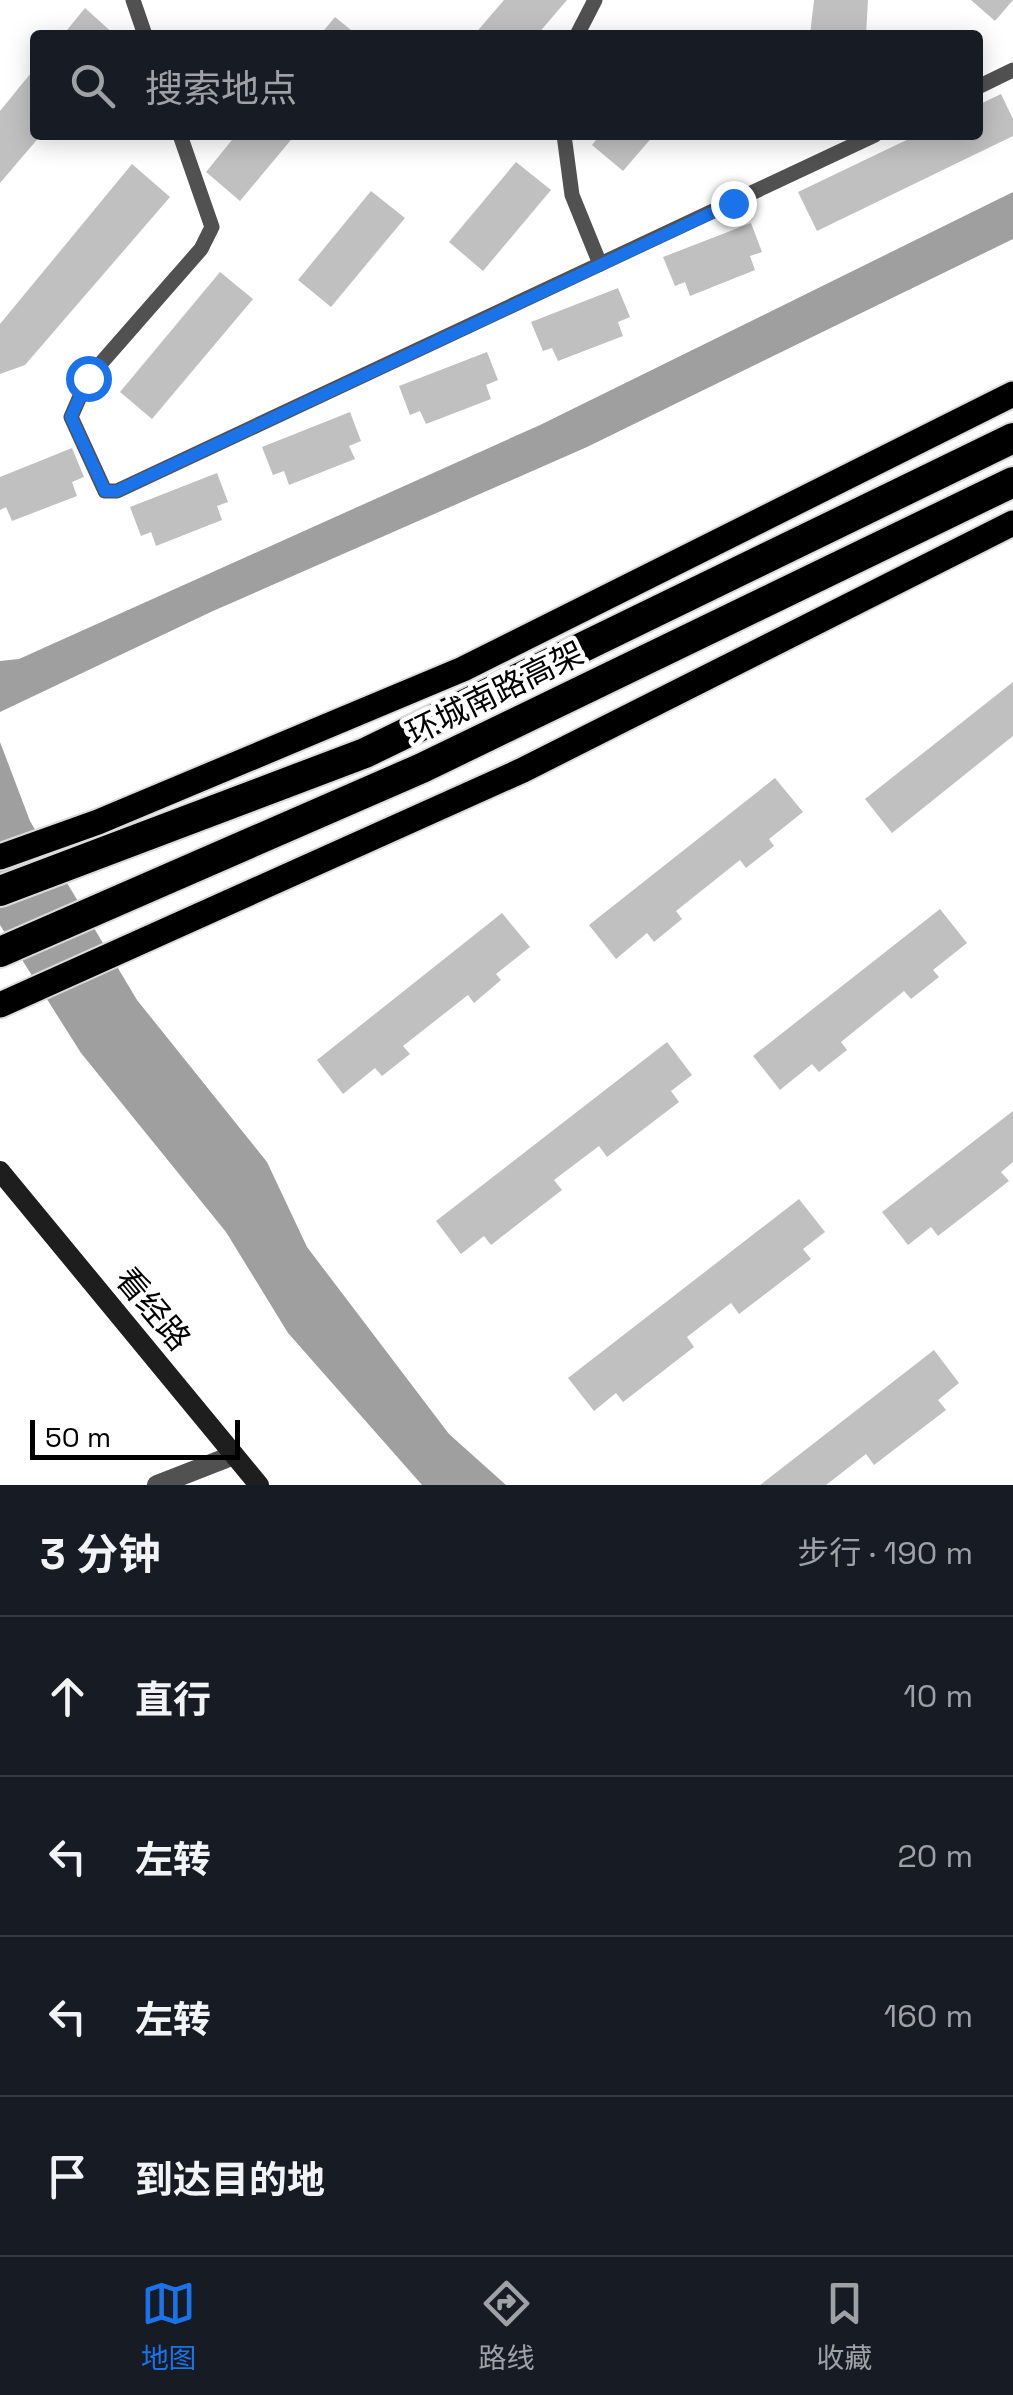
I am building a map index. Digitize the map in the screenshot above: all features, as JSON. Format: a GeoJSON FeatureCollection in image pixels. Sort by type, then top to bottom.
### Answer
{"type":"FeatureCollection","features":[{"type":"Feature","properties":{"kind":"highway","name":"环城南路高架"},"geometry":{"type":"LineString","coordinates":[[0,891],[365,753],[1013,438]]}},
{"type":"Feature","properties":{"kind":"highway","name":"环城南路高架"},"geometry":{"type":"LineString","coordinates":[[0,952],[422,768],[1013,482]]}},
{"type":"Feature","properties":{"kind":"main road"},"geometry":{"type":"LineString","coordinates":[[0,857],[98,822],[463,669],[1013,394]]}},
{"type":"Feature","properties":{"kind":"main road"},"geometry":{"type":"LineString","coordinates":[[0,1005],[523,770],[1013,522]]}},
{"type":"Feature","properties":{"kind":"main road","name":"看经路"},"geometry":{"type":"LineString","coordinates":[[0,1170],[260,1485]]}},
{"type":"Feature","properties":{"kind":"street"},"geometry":{"type":"LineString","coordinates":[[157,1485],[234,1454]]}},
{"type":"Feature","properties":{"kind":"lane"},"geometry":{"type":"LineString","coordinates":[[132,0],[143,30]]}},
{"type":"Feature","properties":{"kind":"lane"},"geometry":{"type":"LineString","coordinates":[[579,30],[594,0]]}},
{"type":"Feature","properties":{"kind":"lane"},"geometry":{"type":"LineString","coordinates":[[983,85],[1013,70]]}},
{"type":"Feature","properties":{"kind":"lane"},"geometry":{"type":"LineString","coordinates":[[182,140],[212,227],[201,249],[88,378],[71,417],[105,491],[117,491],[864,140]]}},
{"type":"Feature","properties":{"kind":"lane"},"geometry":{"type":"LineString","coordinates":[[565,140],[572,196],[600,264]]}},
{"type":"Feature","properties":{"kind":"shaded area"},"geometry":{"type":"Polygon","coordinates":[[[1013,192],[1013,239],[587,447],[213,611],[0,712],[0,661],[19,659],[540,425],[1013,192]]]}},
{"type":"Feature","properties":{"kind":"shaded area"},"geometry":{"type":"Polygon","coordinates":[[[0,742],[30,821],[137,1000],[267,1162],[307,1247],[449,1434],[506,1485],[422,1485],[288,1333],[226,1232],[81,1053],[0,925],[0,742]]]}},
{"type":"Feature","properties":{"kind":"building"},"geometry":{"type":"Polygon","coordinates":[[[504,0],[567,0],[541,30],[478,30],[504,0]]]}},
{"type":"Feature","properties":{"kind":"building"},"geometry":{"type":"Polygon","coordinates":[[[814,0],[868,0],[866,30],[811,30],[814,0]]]}},
{"type":"Feature","properties":{"kind":"building"},"geometry":{"type":"Polygon","coordinates":[[[971,0],[1013,0],[995,21],[971,0]]]}},
{"type":"Feature","properties":{"kind":"building"},"geometry":{"type":"Polygon","coordinates":[[[85,8],[109,30],[67,30],[85,8]]]}},
{"type":"Feature","properties":{"kind":"building"},"geometry":{"type":"Polygon","coordinates":[[[335,17],[351,30],[324,30],[335,17]]]}},
{"type":"Feature","properties":{"kind":"building"},"geometry":{"type":"Polygon","coordinates":[[[30,74],[30,140],[37,140],[0,183],[0,111],[30,74]]]}},
{"type":"Feature","properties":{"kind":"building"},"geometry":{"type":"Polygon","coordinates":[[[1001,94],[1013,119],[1013,136],[817,231],[798,192],[907,140],[983,140],[983,103],[1001,94]]]}},
{"type":"Feature","properties":{"kind":"building"},"geometry":{"type":"Polygon","coordinates":[[[232,140],[291,140],[240,201],[206,172],[232,140]]]}},
{"type":"Feature","properties":{"kind":"building"},"geometry":{"type":"Polygon","coordinates":[[[596,140],[650,140],[623,171],[592,145],[596,140]]]}},
{"type":"Feature","properties":{"kind":"building"},"geometry":{"type":"Polygon","coordinates":[[[516,162],[551,190],[483,271],[449,242],[516,162]]]}},
{"type":"Feature","properties":{"kind":"building"},"geometry":{"type":"Polygon","coordinates":[[[132,164],[170,197],[25,365],[0,374],[0,324],[132,164]]]}},
{"type":"Feature","properties":{"kind":"building"},"geometry":{"type":"Polygon","coordinates":[[[371,191],[405,218],[331,307],[298,280],[371,191]]]}},
{"type":"Feature","properties":{"kind":"building"},"geometry":{"type":"Polygon","coordinates":[[[751,223],[762,252],[750,256],[755,270],[690,296],[685,282],[675,286],[663,257],[751,223]]]}},
{"type":"Feature","properties":{"kind":"building"},"geometry":{"type":"Polygon","coordinates":[[[220,272],[253,299],[152,419],[120,392],[220,272]]]}},
{"type":"Feature","properties":{"kind":"building"},"geometry":{"type":"Polygon","coordinates":[[[618,288],[630,317],[618,322],[623,336],[558,361],[552,348],[543,351],[531,322],[618,288]]]}},
{"type":"Feature","properties":{"kind":"building"},"geometry":{"type":"Polygon","coordinates":[[[487,352],[498,380],[486,385],[491,399],[426,424],[420,411],[410,415],[399,386],[487,352]]]}},
{"type":"Feature","properties":{"kind":"building"},"geometry":{"type":"Polygon","coordinates":[[[350,412],[361,441],[349,446],[355,459],[289,485],[284,471],[273,475],[262,447],[350,412]]]}},
{"type":"Feature","properties":{"kind":"building"},"geometry":{"type":"Polygon","coordinates":[[[72,448],[84,477],[72,482],[77,496],[12,521],[6,507],[0,510],[0,477],[72,448]]]}},
{"type":"Feature","properties":{"kind":"building"},"geometry":{"type":"Polygon","coordinates":[[[217,473],[228,502],[217,506],[222,520],[156,546],[151,532],[141,536],[130,507],[217,473]]]}},
{"type":"Feature","properties":{"kind":"building"},"geometry":{"type":"Polygon","coordinates":[[[1013,682],[1013,736],[892,833],[865,799],[1013,682]]]}},
{"type":"Feature","properties":{"kind":"building"},"geometry":{"type":"Polygon","coordinates":[[[775,778],[803,812],[769,839],[774,846],[746,868],[740,860],[676,911],[682,919],[654,942],[647,933],[616,959],[589,925],[775,778]]]}},
{"type":"Feature","properties":{"kind":"building"},"geometry":{"type":"Polygon","coordinates":[[[940,909],[967,943],[933,970],[939,977],[911,999],[904,991],[841,1042],[847,1050],[819,1072],[812,1064],[780,1090],[753,1056],[940,909]]]}},
{"type":"Feature","properties":{"kind":"building"},"geometry":{"type":"Polygon","coordinates":[[[502,913],[530,947],[496,974],[501,980],[474,1003],[468,995],[403,1046],[410,1054],[382,1076],[375,1068],[343,1094],[317,1060],[502,913]]]}},
{"type":"Feature","properties":{"kind":"building"},"geometry":{"type":"Polygon","coordinates":[[[667,1042],[692,1075],[671,1091],[679,1102],[607,1157],[599,1146],[554,1180],[562,1190],[491,1245],[484,1236],[461,1254],[436,1221],[667,1042]]]}},
{"type":"Feature","properties":{"kind":"building"},"geometry":{"type":"Polygon","coordinates":[[[1013,1111],[1013,1162],[1001,1172],[1009,1181],[938,1236],[931,1227],[908,1245],[882,1212],[1013,1111]]]}},
{"type":"Feature","properties":{"kind":"building"},"geometry":{"type":"Polygon","coordinates":[[[799,1199],[825,1232],[803,1249],[811,1259],[739,1314],[731,1303],[687,1337],[694,1347],[623,1402],[616,1393],[594,1411],[568,1378],[799,1199]]]}},
{"type":"Feature","properties":{"kind":"building"},"geometry":{"type":"Polygon","coordinates":[[[934,1350],[959,1383],[938,1400],[946,1410],[874,1465],[866,1454],[826,1485],[760,1485],[934,1350]]]}},
{"type":"Feature","properties":{"kind":"route"},"geometry":{"type":"LineString","coordinates":[[88,378],[71,417],[75,434],[105,491],[117,491],[733,203]]}}]}
